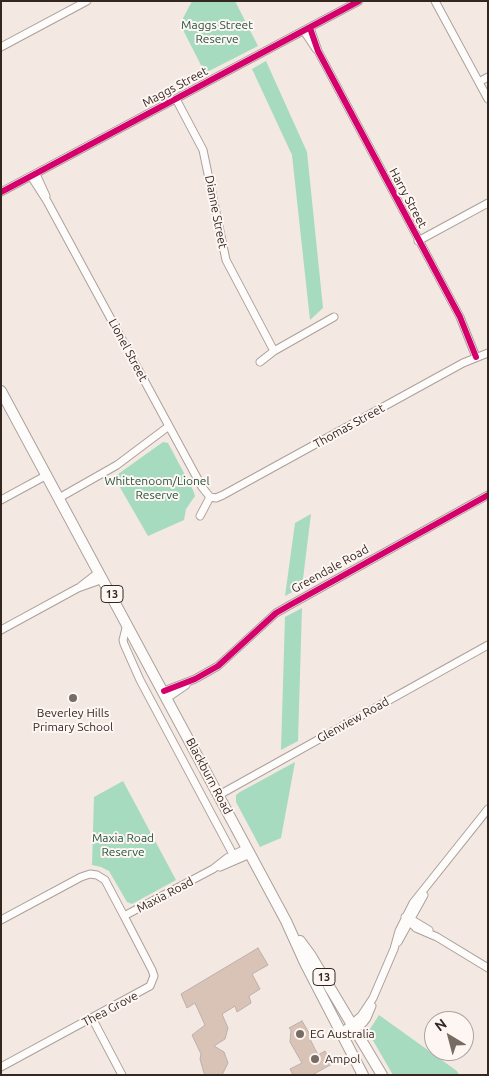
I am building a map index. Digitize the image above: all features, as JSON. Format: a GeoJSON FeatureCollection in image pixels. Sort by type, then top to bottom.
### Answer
{"type":"FeatureCollection","features":[{"type":"Feature","properties":{"kind":"main road","name":"Blackburn Road"},"geometry":{"type":"LineString","coordinates":[[1,391],[166,694],[290,928],[305,963],[363,1075]]}},
{"type":"Feature","properties":{"kind":"main road","name":"Blackburn Road"},"geometry":{"type":"LineString","coordinates":[[290,928],[311,956],[382,1075]]}},
{"type":"Feature","properties":{"kind":"street"},"geometry":{"type":"LineString","coordinates":[[1,47],[87,1]]}},
{"type":"Feature","properties":{"kind":"street"},"geometry":{"type":"LineString","coordinates":[[435,1],[488,99]]}},
{"type":"Feature","properties":{"kind":"street","name":"Maggs Street"},"geometry":{"type":"LineString","coordinates":[[1,192],[354,3]]}},
{"type":"Feature","properties":{"kind":"street","name":"Harry Street"},"geometry":{"type":"LineString","coordinates":[[307,29],[460,318],[476,357]]}},
{"type":"Feature","properties":{"kind":"street"},"geometry":{"type":"LineString","coordinates":[[479,82],[488,77]]}},
{"type":"Feature","properties":{"kind":"street","name":"Dianne Street"},"geometry":{"type":"LineString","coordinates":[[176,99],[203,150],[226,260],[274,351]]}},
{"type":"Feature","properties":{"kind":"street","name":"Lionel Street"},"geometry":{"type":"LineString","coordinates":[[33,175],[202,487],[210,497]]}},
{"type":"Feature","properties":{"kind":"street"},"geometry":{"type":"LineString","coordinates":[[418,241],[488,203]]}},
{"type":"Feature","properties":{"kind":"street"},"geometry":{"type":"LineString","coordinates":[[260,362],[274,351],[334,317]]}},
{"type":"Feature","properties":{"kind":"street","name":"Thomas Street"},"geometry":{"type":"LineString","coordinates":[[210,497],[216,498],[223,495],[476,357],[488,353]]}},
{"type":"Feature","properties":{"kind":"street"},"geometry":{"type":"LineString","coordinates":[[59,498],[116,465],[169,426]]}},
{"type":"Feature","properties":{"kind":"street"},"geometry":{"type":"LineString","coordinates":[[1,500],[47,475]]}},
{"type":"Feature","properties":{"kind":"street","name":"Greendale Road"},"geometry":{"type":"LineString","coordinates":[[166,694],[218,666],[276,613],[488,495]]}},
{"type":"Feature","properties":{"kind":"street"},"geometry":{"type":"LineString","coordinates":[[200,516],[210,497]]}},
{"type":"Feature","properties":{"kind":"street"},"geometry":{"type":"LineString","coordinates":[[1,630],[101,576]]}},
{"type":"Feature","properties":{"kind":"street","name":"Blackburn Road"},"geometry":{"type":"LineString","coordinates":[[127,623],[124,644],[174,747],[234,858]]}},
{"type":"Feature","properties":{"kind":"street","name":"Glenview Road"},"geometry":{"type":"LineString","coordinates":[[219,795],[488,646]]}},
{"type":"Feature","properties":{"kind":"street"},"geometry":{"type":"LineString","coordinates":[[341,1033],[353,1026],[373,998],[394,949],[399,932],[408,919],[413,903],[488,809]]}},
{"type":"Feature","properties":{"kind":"street","name":"Maxia Road"},"geometry":{"type":"LineString","coordinates":[[1,920],[90,874],[97,875],[105,880],[124,916],[248,851]]}},
{"type":"Feature","properties":{"kind":"street","name":"Thea Grove"},"geometry":{"type":"LineString","coordinates":[[1,1067],[144,991],[150,986],[153,979],[152,970],[124,916]]}},
{"type":"Feature","properties":{"kind":"street"},"geometry":{"type":"LineString","coordinates":[[408,919],[421,924],[437,937],[488,968]]}},
{"type":"Feature","properties":{"kind":"street"},"geometry":{"type":"LineString","coordinates":[[92,1018],[122,1075]]}},
{"type":"Feature","properties":{"kind":"green space","name":"Maggs Street Reserve"},"geometry":{"type":"Polygon","coordinates":[[[192,1],[235,1],[258,46],[205,73],[180,24],[192,1]]]}},
{"type":"Feature","properties":{"kind":"green space"},"geometry":{"type":"Polygon","coordinates":[[[266,61],[307,152],[323,308],[310,320],[292,155],[252,69],[266,61]]]}},
{"type":"Feature","properties":{"kind":"green space","name":"Whittenoom/Lionel Reserve"},"geometry":{"type":"Polygon","coordinates":[[[163,442],[168,443],[195,496],[186,509],[184,520],[148,536],[114,477],[163,442]]]}},
{"type":"Feature","properties":{"kind":"green space"},"geometry":{"type":"Polygon","coordinates":[[[311,514],[302,587],[285,596],[295,523],[311,514]]]}},
{"type":"Feature","properties":{"kind":"green space"},"geometry":{"type":"Polygon","coordinates":[[[302,608],[298,741],[281,750],[285,617],[302,608]]]}},
{"type":"Feature","properties":{"kind":"green space"},"geometry":{"type":"Polygon","coordinates":[[[295,762],[281,838],[260,847],[236,802],[236,795],[295,762]]]}},
{"type":"Feature","properties":{"kind":"green space","name":"Maxia Road Reserve"},"geometry":{"type":"Polygon","coordinates":[[[123,781],[176,880],[132,904],[127,902],[109,871],[92,865],[94,797],[123,781]]]}},
{"type":"Feature","properties":{"kind":"green space"},"geometry":{"type":"Polygon","coordinates":[[[379,1015],[424,1047],[424,1061],[443,1061],[457,1071],[459,1075],[393,1075],[371,1037],[370,1029],[379,1015]]]}},
{"type":"Feature","properties":{"kind":"building"},"geometry":{"type":"Polygon","coordinates":[[[258,948],[268,965],[252,974],[260,989],[249,996],[251,1003],[237,1012],[235,1006],[222,1014],[228,1028],[225,1039],[214,1046],[224,1052],[228,1063],[222,1075],[206,1075],[200,1059],[201,1054],[192,1035],[205,1025],[195,1003],[187,1008],[181,994],[258,948]]]}},
{"type":"Feature","properties":{"kind":"building","name":"Ampol"},"geometry":{"type":"Polygon","coordinates":[[[302,1021],[312,1038],[310,1039],[318,1055],[325,1051],[332,1064],[312,1075],[293,1075],[290,1069],[302,1063],[290,1042],[291,1030],[289,1028],[302,1021]]]}},
{"type":"Feature","properties":{"kind":"cycle path"},"geometry":{"type":"LineString","coordinates":[[1,192],[359,1]]}},
{"type":"Feature","properties":{"kind":"cycle path"},"geometry":{"type":"LineString","coordinates":[[310,28],[318,51],[460,317],[476,357]]}},
{"type":"Feature","properties":{"kind":"cycle path"},"geometry":{"type":"LineString","coordinates":[[164,691],[195,679],[218,666],[276,613],[488,495]]}},
{"type":"Feature","properties":{"kind":"place","name":"Beverley Hills Primary School"},"geometry":{"type":"Point","coordinates":[73,698]}},
{"type":"Feature","properties":{"kind":"place","name":"EG Australia"},"geometry":{"type":"Point","coordinates":[300,1034]}},
{"type":"Feature","properties":{"kind":"place","name":"Ampol"},"geometry":{"type":"Point","coordinates":[315,1059]}}]}
